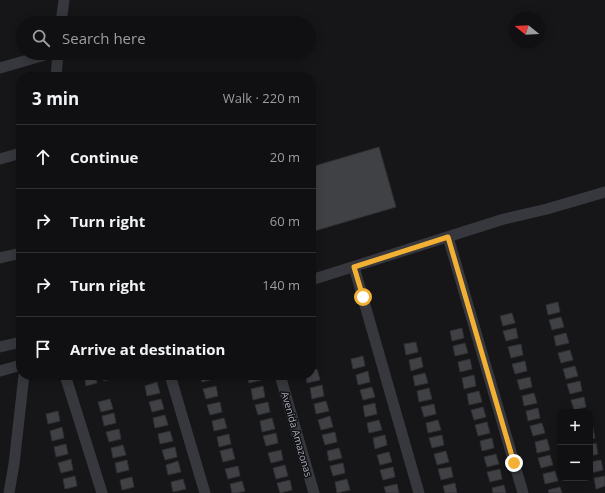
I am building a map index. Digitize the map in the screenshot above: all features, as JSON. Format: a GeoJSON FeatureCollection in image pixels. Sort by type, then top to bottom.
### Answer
{"type":"FeatureCollection","features":[{"type":"Feature","properties":{"kind":"street"},"geometry":{"type":"LineString","coordinates":[[62,16],[64,0]]}},
{"type":"Feature","properties":{"kind":"street"},"geometry":{"type":"LineString","coordinates":[[0,68],[28,60]]}},
{"type":"Feature","properties":{"kind":"street"},"geometry":{"type":"LineString","coordinates":[[56,72],[57,60]]}},
{"type":"Feature","properties":{"kind":"street"},"geometry":{"type":"LineString","coordinates":[[0,159],[16,154]]}},
{"type":"Feature","properties":{"kind":"street"},"geometry":{"type":"LineString","coordinates":[[316,278],[504,219],[547,209],[605,192]]}},
{"type":"Feature","properties":{"kind":"street"},"geometry":{"type":"LineString","coordinates":[[448,237],[523,493]]}},
{"type":"Feature","properties":{"kind":"street"},"geometry":{"type":"LineString","coordinates":[[0,258],[16,254]]}},
{"type":"Feature","properties":{"kind":"street"},"geometry":{"type":"LineString","coordinates":[[354,267],[419,493]]}},
{"type":"Feature","properties":{"kind":"street"},"geometry":{"type":"LineString","coordinates":[[0,347],[16,343]]}},
{"type":"Feature","properties":{"kind":"street"},"geometry":{"type":"LineString","coordinates":[[0,371],[16,366]]}},
{"type":"Feature","properties":{"kind":"street"},"geometry":{"type":"LineString","coordinates":[[9,493],[14,464],[23,380]]}},
{"type":"Feature","properties":{"kind":"street"},"geometry":{"type":"LineString","coordinates":[[67,380],[102,493]]}},
{"type":"Feature","properties":{"kind":"street"},"geometry":{"type":"LineString","coordinates":[[171,380],[205,493]]}},
{"type":"Feature","properties":{"kind":"street","name":"Avenida Amazonas"},"geometry":{"type":"LineString","coordinates":[[281,380],[314,493]]}},
{"type":"Feature","properties":{"kind":"building"},"geometry":{"type":"Polygon","coordinates":[[[379,147],[396,207],[316,231],[316,166],[379,147]]]}},
{"type":"Feature","properties":{"kind":"building"},"geometry":{"type":"Polygon","coordinates":[[[558,302],[560,312],[548,315],[546,305],[558,302]]]}},
{"type":"Feature","properties":{"kind":"building"},"geometry":{"type":"Polygon","coordinates":[[[512,313],[515,323],[503,326],[500,316],[512,313]]]}},
{"type":"Feature","properties":{"kind":"building"},"geometry":{"type":"Polygon","coordinates":[[[561,317],[564,327],[552,330],[549,320],[561,317]]]}},
{"type":"Feature","properties":{"kind":"building"},"geometry":{"type":"Polygon","coordinates":[[[462,328],[464,338],[452,341],[450,331],[462,328]]]}},
{"type":"Feature","properties":{"kind":"building"},"geometry":{"type":"Polygon","coordinates":[[[516,328],[518,338],[506,341],[503,331],[516,328]]]}},
{"type":"Feature","properties":{"kind":"building"},"geometry":{"type":"Polygon","coordinates":[[[566,333],[569,343],[556,346],[554,336],[566,333]]]}},
{"type":"Feature","properties":{"kind":"building"},"geometry":{"type":"Polygon","coordinates":[[[416,342],[418,352],[406,355],[404,344],[416,342]]]}},
{"type":"Feature","properties":{"kind":"building"},"geometry":{"type":"Polygon","coordinates":[[[465,343],[468,353],[455,356],[453,346],[465,343]]]}},
{"type":"Feature","properties":{"kind":"building"},"geometry":{"type":"Polygon","coordinates":[[[521,344],[523,355],[511,358],[508,347],[521,344]]]}},
{"type":"Feature","properties":{"kind":"building"},"geometry":{"type":"Polygon","coordinates":[[[570,350],[573,360],[561,363],[558,353],[570,350]]]}},
{"type":"Feature","properties":{"kind":"building"},"geometry":{"type":"Polygon","coordinates":[[[363,356],[365,366],[353,369],[351,359],[363,356]]]}},
{"type":"Feature","properties":{"kind":"building"},"geometry":{"type":"Polygon","coordinates":[[[421,357],[423,367],[411,371],[409,360],[421,357]]]}},
{"type":"Feature","properties":{"kind":"building"},"geometry":{"type":"Polygon","coordinates":[[[470,359],[472,369],[460,372],[458,362],[470,359]]]}},
{"type":"Feature","properties":{"kind":"building"},"geometry":{"type":"Polygon","coordinates":[[[525,361],[527,371],[515,374],[512,364],[525,361]]]}},
{"type":"Feature","properties":{"kind":"building"},"geometry":{"type":"Polygon","coordinates":[[[575,366],[578,376],[566,379],[563,369],[575,366]]]}},
{"type":"Feature","properties":{"kind":"building"},"geometry":{"type":"Polygon","coordinates":[[[316,369],[320,380],[307,383],[306,380],[316,380],[316,369]]]}},
{"type":"Feature","properties":{"kind":"building"},"geometry":{"type":"Polygon","coordinates":[[[368,371],[370,382],[358,385],[356,375],[368,371]]]}},
{"type":"Feature","properties":{"kind":"building"},"geometry":{"type":"Polygon","coordinates":[[[425,373],[428,383],[415,386],[413,376],[425,373]]]}},
{"type":"Feature","properties":{"kind":"building"},"geometry":{"type":"Polygon","coordinates":[[[474,375],[476,386],[464,389],[462,378],[474,375]]]}},
{"type":"Feature","properties":{"kind":"building"},"geometry":{"type":"Polygon","coordinates":[[[530,377],[532,387],[520,390],[517,380],[530,377]]]}},
{"type":"Feature","properties":{"kind":"building"},"geometry":{"type":"Polygon","coordinates":[[[85,380],[96,380],[97,383],[86,386],[85,380]]]}},
{"type":"Feature","properties":{"kind":"building"},"geometry":{"type":"Polygon","coordinates":[[[248,380],[261,380],[249,383],[248,380]]]}},
{"type":"Feature","properties":{"kind":"building"},"geometry":{"type":"Polygon","coordinates":[[[580,381],[582,391],[570,394],[567,384],[580,381]]]}},
{"type":"Feature","properties":{"kind":"building"},"geometry":{"type":"Polygon","coordinates":[[[157,382],[160,393],[147,396],[145,386],[157,382]]]}},
{"type":"Feature","properties":{"kind":"building"},"geometry":{"type":"Polygon","coordinates":[[[322,385],[324,396],[312,399],[310,388],[322,385]]]}},
{"type":"Feature","properties":{"kind":"building"},"geometry":{"type":"Polygon","coordinates":[[[216,386],[218,396],[206,399],[203,389],[216,386]]]}},
{"type":"Feature","properties":{"kind":"building"},"geometry":{"type":"Polygon","coordinates":[[[263,386],[265,397],[253,400],[251,389],[263,386]]]}},
{"type":"Feature","properties":{"kind":"building"},"geometry":{"type":"Polygon","coordinates":[[[372,387],[375,397],[363,400],[360,390],[372,387]]]}},
{"type":"Feature","properties":{"kind":"building"},"geometry":{"type":"Polygon","coordinates":[[[429,388],[432,399],[419,402],[417,391],[429,388]]]}},
{"type":"Feature","properties":{"kind":"building"},"geometry":{"type":"Polygon","coordinates":[[[479,391],[482,402],[469,405],[467,394],[479,391]]]}},
{"type":"Feature","properties":{"kind":"building"},"geometry":{"type":"Polygon","coordinates":[[[534,393],[537,403],[524,406],[522,396],[534,393]]]}},
{"type":"Feature","properties":{"kind":"building"},"geometry":{"type":"Polygon","coordinates":[[[584,397],[586,407],[574,409],[571,400],[584,397]]]}},
{"type":"Feature","properties":{"kind":"building"},"geometry":{"type":"Polygon","coordinates":[[[110,399],[113,409],[101,412],[98,402],[110,399]]]}},
{"type":"Feature","properties":{"kind":"building"},"geometry":{"type":"Polygon","coordinates":[[[161,399],[164,409],[152,412],[149,402],[161,399]]]}},
{"type":"Feature","properties":{"kind":"building"},"geometry":{"type":"Polygon","coordinates":[[[326,401],[329,411],[316,414],[314,404],[326,401]]]}},
{"type":"Feature","properties":{"kind":"building"},"geometry":{"type":"Polygon","coordinates":[[[220,402],[222,412],[210,415],[207,405],[220,402]]]}},
{"type":"Feature","properties":{"kind":"building"},"geometry":{"type":"Polygon","coordinates":[[[268,402],[270,412],[258,415],[255,405],[268,402]]]}},
{"type":"Feature","properties":{"kind":"building"},"geometry":{"type":"Polygon","coordinates":[[[375,403],[377,414],[365,417],[363,406],[375,403]]]}},
{"type":"Feature","properties":{"kind":"building"},"geometry":{"type":"Polygon","coordinates":[[[434,404],[436,414],[424,417],[421,407],[434,404]]]}},
{"type":"Feature","properties":{"kind":"building"},"geometry":{"type":"Polygon","coordinates":[[[483,407],[486,417],[474,420],[471,410],[483,407]]]}},
{"type":"Feature","properties":{"kind":"building"},"geometry":{"type":"Polygon","coordinates":[[[538,408],[540,418],[528,421],[526,411],[538,408]]]}},
{"type":"Feature","properties":{"kind":"building"},"geometry":{"type":"Polygon","coordinates":[[[58,411],[60,421],[48,424],[46,414],[58,411]]]}},
{"type":"Feature","properties":{"kind":"building"},"geometry":{"type":"Polygon","coordinates":[[[114,413],[116,423],[104,426],[102,416],[114,413]]]}},
{"type":"Feature","properties":{"kind":"building"},"geometry":{"type":"Polygon","coordinates":[[[165,415],[168,425],[155,428],[153,418],[165,415]]]}},
{"type":"Feature","properties":{"kind":"building"},"geometry":{"type":"Polygon","coordinates":[[[330,416],[333,427],[321,430],[318,420],[330,416]]]}},
{"type":"Feature","properties":{"kind":"building"},"geometry":{"type":"Polygon","coordinates":[[[224,418],[227,428],[214,431],[212,421],[224,418]]]}},
{"type":"Feature","properties":{"kind":"building"},"geometry":{"type":"Polygon","coordinates":[[[272,418],[275,429],[262,432],[260,421],[272,418]]]}},
{"type":"Feature","properties":{"kind":"building"},"geometry":{"type":"Polygon","coordinates":[[[379,420],[382,430],[369,433],[367,423],[379,420]]]}},
{"type":"Feature","properties":{"kind":"building"},"geometry":{"type":"Polygon","coordinates":[[[438,420],[441,430],[428,433],[426,423],[438,420]]]}},
{"type":"Feature","properties":{"kind":"building"},"geometry":{"type":"Polygon","coordinates":[[[487,422],[490,433],[478,436],[475,425],[487,422]]]}},
{"type":"Feature","properties":{"kind":"building"},"geometry":{"type":"Polygon","coordinates":[[[542,423],[545,433],[533,436],[530,426],[542,423]]]}},
{"type":"Feature","properties":{"kind":"building"},"geometry":{"type":"Polygon","coordinates":[[[62,427],[64,438],[52,441],[50,431],[62,427]]]}},
{"type":"Feature","properties":{"kind":"building"},"geometry":{"type":"Polygon","coordinates":[[[593,428],[595,438],[593,439],[593,428]]]}},
{"type":"Feature","properties":{"kind":"building"},"geometry":{"type":"Polygon","coordinates":[[[119,429],[121,439],[109,442],[106,432],[119,429]]]}},
{"type":"Feature","properties":{"kind":"building"},"geometry":{"type":"Polygon","coordinates":[[[170,431],[173,441],[160,444],[158,434],[170,431]]]}},
{"type":"Feature","properties":{"kind":"building"},"geometry":{"type":"Polygon","coordinates":[[[335,432],[337,442],[325,445],[322,435],[335,432]]]}},
{"type":"Feature","properties":{"kind":"building"},"geometry":{"type":"Polygon","coordinates":[[[276,433],[278,443],[266,446],[263,436],[276,433]]]}},
{"type":"Feature","properties":{"kind":"building"},"geometry":{"type":"Polygon","coordinates":[[[229,434],[231,444],[219,447],[217,437],[229,434]]]}},
{"type":"Feature","properties":{"kind":"building"},"geometry":{"type":"Polygon","coordinates":[[[385,435],[387,445],[375,449],[373,438],[385,435]]]}},
{"type":"Feature","properties":{"kind":"building"},"geometry":{"type":"Polygon","coordinates":[[[442,435],[444,445],[432,448],[429,438],[442,435]]]}},
{"type":"Feature","properties":{"kind":"building"},"geometry":{"type":"Polygon","coordinates":[[[492,438],[494,448],[482,451],[480,441],[492,438]]]}},
{"type":"Feature","properties":{"kind":"building"},"geometry":{"type":"Polygon","coordinates":[[[547,439],[550,450],[537,453],[535,442],[547,439]]]}},
{"type":"Feature","properties":{"kind":"building"},"geometry":{"type":"Polygon","coordinates":[[[596,443],[598,454],[593,455],[593,445],[596,443]]]}},
{"type":"Feature","properties":{"kind":"building"},"geometry":{"type":"Polygon","coordinates":[[[66,444],[68,454],[56,457],[54,447],[66,444]]]}},
{"type":"Feature","properties":{"kind":"building"},"geometry":{"type":"Polygon","coordinates":[[[123,445],[126,455],[113,458],[111,448],[123,445]]]}},
{"type":"Feature","properties":{"kind":"building"},"geometry":{"type":"Polygon","coordinates":[[[175,447],[177,457],[165,460],[162,450],[175,447]]]}},
{"type":"Feature","properties":{"kind":"building"},"geometry":{"type":"Polygon","coordinates":[[[232,448],[235,459],[223,462],[220,451],[232,448]]]}},
{"type":"Feature","properties":{"kind":"building"},"geometry":{"type":"Polygon","coordinates":[[[339,448],[342,458],[329,461],[327,451],[339,448]]]}},
{"type":"Feature","properties":{"kind":"building"},"geometry":{"type":"Polygon","coordinates":[[[281,450],[283,460],[271,463],[268,453],[281,450]]]}},
{"type":"Feature","properties":{"kind":"building"},"geometry":{"type":"Polygon","coordinates":[[[446,451],[449,462],[437,465],[434,454],[446,451]]]}},
{"type":"Feature","properties":{"kind":"building"},"geometry":{"type":"Polygon","coordinates":[[[389,452],[392,462],[380,465],[377,455],[389,452]]]}},
{"type":"Feature","properties":{"kind":"building"},"geometry":{"type":"Polygon","coordinates":[[[496,454],[499,464],[487,467],[484,457],[496,454]]]}},
{"type":"Feature","properties":{"kind":"building"},"geometry":{"type":"Polygon","coordinates":[[[550,455],[553,465],[541,468],[538,458],[550,455]]]}},
{"type":"Feature","properties":{"kind":"building"},"geometry":{"type":"Polygon","coordinates":[[[71,459],[73,470],[61,473],[58,463],[71,459]]]}},
{"type":"Feature","properties":{"kind":"building"},"geometry":{"type":"Polygon","coordinates":[[[127,460],[129,470],[117,473],[115,463],[127,460]]]}},
{"type":"Feature","properties":{"kind":"building"},"geometry":{"type":"Polygon","coordinates":[[[601,460],[603,470],[593,472],[593,461],[601,460]]]}},
{"type":"Feature","properties":{"kind":"building"},"geometry":{"type":"Polygon","coordinates":[[[178,461],[181,472],[168,475],[166,465],[178,461]]]}},
{"type":"Feature","properties":{"kind":"building"},"geometry":{"type":"Polygon","coordinates":[[[343,463],[345,473],[333,476],[330,466],[343,463]]]}},
{"type":"Feature","properties":{"kind":"building"},"geometry":{"type":"Polygon","coordinates":[[[285,465],[288,476],[276,479],[273,468],[285,465]]]}},
{"type":"Feature","properties":{"kind":"building"},"geometry":{"type":"Polygon","coordinates":[[[238,466],[240,476],[228,479],[225,469],[238,466]]]}},
{"type":"Feature","properties":{"kind":"building"},"geometry":{"type":"Polygon","coordinates":[[[393,467],[395,477],[383,480],[380,470],[393,467]]]}},
{"type":"Feature","properties":{"kind":"building"},"geometry":{"type":"Polygon","coordinates":[[[451,467],[453,477],[441,480],[438,469],[451,467]]]}},
{"type":"Feature","properties":{"kind":"building"},"geometry":{"type":"Polygon","coordinates":[[[500,469],[502,479],[490,482],[487,472],[500,469]]]}},
{"type":"Feature","properties":{"kind":"building"},"geometry":{"type":"Polygon","coordinates":[[[555,471],[558,481],[545,484],[543,474],[555,471]]]}},
{"type":"Feature","properties":{"kind":"building"},"geometry":{"type":"Polygon","coordinates":[[[75,476],[77,486],[65,489],[63,479],[75,476]]]}},
{"type":"Feature","properties":{"kind":"building"},"geometry":{"type":"Polygon","coordinates":[[[605,476],[605,486],[596,489],[594,478],[605,476]]]}},
{"type":"Feature","properties":{"kind":"building"},"geometry":{"type":"Polygon","coordinates":[[[132,477],[134,487],[122,490],[120,480],[132,477]]]}},
{"type":"Feature","properties":{"kind":"building"},"geometry":{"type":"Polygon","coordinates":[[[183,479],[186,489],[173,492],[171,482],[183,479]]]}},
{"type":"Feature","properties":{"kind":"building"},"geometry":{"type":"Polygon","coordinates":[[[347,479],[350,490],[337,493],[335,482],[347,479]]]}},
{"type":"Feature","properties":{"kind":"building"},"geometry":{"type":"Polygon","coordinates":[[[290,480],[292,490],[280,493],[277,483],[290,480]]]}},
{"type":"Feature","properties":{"kind":"building"},"geometry":{"type":"Polygon","coordinates":[[[242,481],[245,491],[232,493],[230,484],[242,481]]]}},
{"type":"Feature","properties":{"kind":"building"},"geometry":{"type":"Polygon","coordinates":[[[455,483],[457,493],[445,493],[443,486],[455,483]]]}},
{"type":"Feature","properties":{"kind":"building"},"geometry":{"type":"Polygon","coordinates":[[[397,484],[399,493],[386,493],[384,487],[397,484]]]}},
{"type":"Feature","properties":{"kind":"building"},"geometry":{"type":"Polygon","coordinates":[[[504,485],[506,493],[493,493],[492,488],[504,485]]]}},
{"type":"Feature","properties":{"kind":"building"},"geometry":{"type":"Polygon","coordinates":[[[560,487],[562,493],[549,493],[548,490],[560,487]]]}},
{"type":"Feature","properties":{"kind":"route"},"geometry":{"type":"LineString","coordinates":[[363,297],[354,267],[448,237],[514,463]]}}]}
